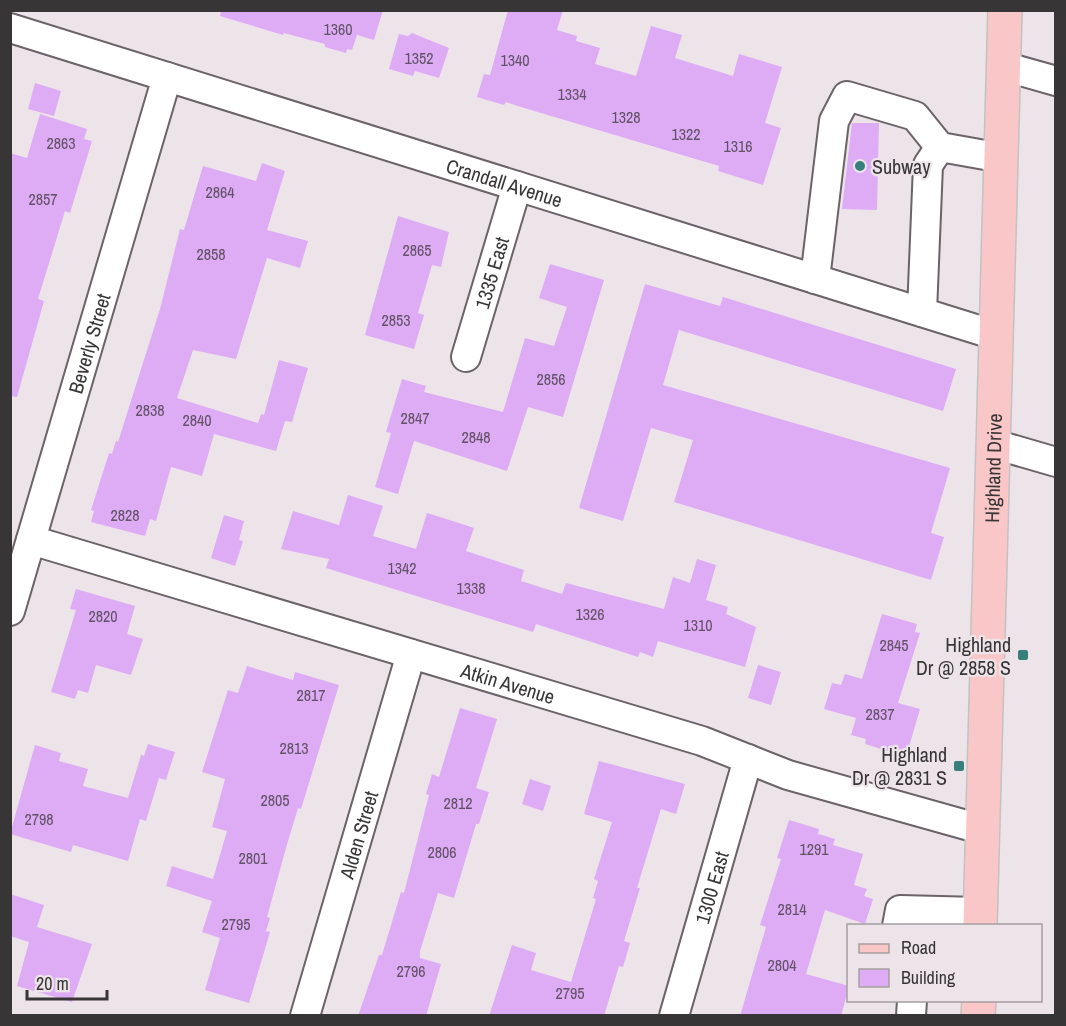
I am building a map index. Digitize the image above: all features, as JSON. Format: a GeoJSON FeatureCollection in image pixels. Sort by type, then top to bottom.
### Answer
{"type":"FeatureCollection","features":[{"type":"Feature","properties":{"kind":"main road","name":"Highland Drive"},"geometry":{"type":"LineString","coordinates":[[980,919],[998,336],[1005,10]]}},
{"type":"Feature","properties":{"kind":"street","name":"Crandall Avenue"},"geometry":{"type":"LineString","coordinates":[[10,28],[998,336]]}},
{"type":"Feature","properties":{"kind":"street"},"geometry":{"type":"LineString","coordinates":[[1004,66],[1056,81]]}},
{"type":"Feature","properties":{"kind":"street","name":"Beverly Street"},"geometry":{"type":"LineString","coordinates":[[10,611],[166,77]]}},
{"type":"Feature","properties":{"kind":"street"},"geometry":{"type":"LineString","coordinates":[[815,279],[834,121],[847,96],[915,116],[940,147],[1002,158]]}},
{"type":"Feature","properties":{"kind":"street"},"geometry":{"type":"LineString","coordinates":[[922,312],[928,165],[940,147]]}},
{"type":"Feature","properties":{"kind":"street","name":"1335 East"},"geometry":{"type":"LineString","coordinates":[[466,357],[518,186]]}},
{"type":"Feature","properties":{"kind":"street"},"geometry":{"type":"LineString","coordinates":[[994,444],[1056,462]]}},
{"type":"Feature","properties":{"kind":"street","name":"Atkin Avenue"},"geometry":{"type":"LineString","coordinates":[[31,540],[702,741],[788,775],[984,830]]}},
{"type":"Feature","properties":{"kind":"street","name":"Alden Street"},"geometry":{"type":"LineString","coordinates":[[305,1016],[411,654]]}},
{"type":"Feature","properties":{"kind":"street","name":"1300 East"},"geometry":{"type":"LineString","coordinates":[[674,1016],[748,759]]}},
{"type":"Feature","properties":{"kind":"street"},"geometry":{"type":"LineString","coordinates":[[897,924],[900,910],[980,919]]}},
{"type":"Feature","properties":{"kind":"building"},"geometry":{"type":"Polygon","coordinates":[[[221,10],[383,10],[374,40],[357,35],[352,50],[347,49],[346,53],[325,47],[325,44],[284,33],[283,35],[220,16],[221,10]]]}},
{"type":"Feature","properties":{"kind":"building"},"geometry":{"type":"Polygon","coordinates":[[[508,10],[563,10],[557,30],[577,36],[576,41],[600,48],[595,64],[636,76],[651,26],[682,35],[675,58],[733,76],[739,54],[782,67],[765,123],[781,128],[763,185],[718,171],[719,166],[506,102],[504,105],[477,97],[484,74],[490,75],[508,10]]]}},
{"type":"Feature","properties":{"kind":"building"},"geometry":{"type":"Polygon","coordinates":[[[412,33],[449,48],[439,78],[415,71],[413,76],[389,69],[399,34],[408,36],[412,33]]]}},
{"type":"Feature","properties":{"kind":"building"},"geometry":{"type":"Polygon","coordinates":[[[35,83],[61,91],[54,116],[28,109],[35,83]]]}},
{"type":"Feature","properties":{"kind":"building"},"geometry":{"type":"Polygon","coordinates":[[[40,114],[87,129],[84,139],[92,141],[70,213],[65,211],[38,299],[44,301],[17,397],[10,396],[10,153],[27,158],[40,114]]]}},
{"type":"Feature","properties":{"kind":"building","name":"Subway"},"geometry":{"type":"Polygon","coordinates":[[[852,123],[879,123],[877,210],[842,209],[852,123]]]}},
{"type":"Feature","properties":{"kind":"building"},"geometry":{"type":"Polygon","coordinates":[[[262,163],[285,171],[267,230],[308,241],[300,268],[267,258],[236,359],[193,350],[177,398],[258,423],[261,414],[264,415],[279,360],[308,368],[292,422],[285,421],[276,451],[214,434],[202,476],[171,467],[156,521],[150,519],[145,536],[91,522],[94,511],[91,510],[109,453],[112,454],[116,441],[118,442],[160,309],[180,229],[184,230],[203,166],[256,181],[262,163]]]}},
{"type":"Feature","properties":{"kind":"building"},"geometry":{"type":"Polygon","coordinates":[[[398,216],[449,232],[441,267],[432,265],[418,313],[424,315],[414,349],[365,335],[398,216]]]}},
{"type":"Feature","properties":{"kind":"building"},"geometry":{"type":"Polygon","coordinates":[[[550,264],[604,280],[563,417],[528,407],[507,471],[414,441],[398,494],[375,487],[391,433],[386,432],[402,379],[426,386],[424,392],[503,412],[525,338],[554,346],[567,307],[539,298],[550,264]]]}},
{"type":"Feature","properties":{"kind":"building"},"geometry":{"type":"Polygon","coordinates":[[[645,284],[720,306],[723,297],[956,369],[943,411],[679,330],[663,385],[950,468],[931,533],[944,537],[931,580],[674,502],[693,440],[651,428],[623,521],[579,508],[645,284]]]}},
{"type":"Feature","properties":{"kind":"building"},"geometry":{"type":"Polygon","coordinates":[[[348,495],[383,506],[373,536],[416,549],[427,513],[474,528],[466,551],[524,570],[521,581],[562,594],[566,583],[664,609],[673,577],[690,583],[697,559],[716,565],[706,600],[728,607],[726,614],[756,627],[745,667],[658,641],[653,657],[640,652],[638,657],[536,624],[533,632],[326,568],[329,559],[281,549],[293,511],[339,525],[348,495]]]}},
{"type":"Feature","properties":{"kind":"building"},"geometry":{"type":"Polygon","coordinates":[[[224,515],[244,521],[239,540],[243,541],[235,566],[211,558],[224,515]]]}},
{"type":"Feature","properties":{"kind":"building"},"geometry":{"type":"Polygon","coordinates":[[[76,589],[135,606],[127,634],[143,639],[131,675],[96,665],[88,693],[78,690],[75,699],[51,692],[76,610],[70,609],[76,589]]]}},
{"type":"Feature","properties":{"kind":"building"},"geometry":{"type":"Polygon","coordinates":[[[882,614],[917,624],[915,632],[920,633],[898,703],[920,709],[906,757],[865,744],[866,739],[851,735],[856,718],[824,709],[832,683],[841,685],[845,674],[862,679],[882,614]]]}},
{"type":"Feature","properties":{"kind":"building"},"geometry":{"type":"Polygon","coordinates":[[[758,665],[781,672],[771,705],[748,698],[758,665]]]}},
{"type":"Feature","properties":{"kind":"building"},"geometry":{"type":"Polygon","coordinates":[[[247,666],[293,680],[295,672],[339,685],[301,809],[298,808],[286,848],[267,917],[270,918],[266,931],[270,932],[249,1003],[205,990],[220,938],[202,932],[212,901],[166,886],[172,866],[213,879],[227,831],[212,827],[225,779],[202,772],[228,690],[238,693],[247,666]]]}},
{"type":"Feature","properties":{"kind":"building"},"geometry":{"type":"Polygon","coordinates":[[[460,708],[497,719],[476,788],[489,792],[479,824],[476,824],[454,898],[438,893],[420,951],[420,958],[441,964],[426,1016],[358,1016],[379,955],[382,955],[401,892],[404,893],[429,795],[426,794],[432,774],[439,777],[460,708]]]}},
{"type":"Feature","properties":{"kind":"building"},"geometry":{"type":"Polygon","coordinates":[[[148,744],[175,752],[166,780],[159,778],[146,821],[140,819],[128,861],[73,845],[71,852],[10,834],[35,745],[61,753],[59,761],[88,769],[83,786],[128,798],[141,755],[144,756],[148,744]]]}},
{"type":"Feature","properties":{"kind":"building"},"geometry":{"type":"Polygon","coordinates":[[[599,761],[685,784],[676,814],[661,809],[624,941],[630,943],[623,967],[619,966],[604,1016],[489,1016],[512,945],[536,953],[531,970],[571,982],[596,899],[593,898],[598,881],[594,879],[612,822],[584,814],[599,761]]]}},
{"type":"Feature","properties":{"kind":"building"},"geometry":{"type":"Polygon","coordinates":[[[530,779],[551,786],[543,811],[522,804],[530,779]]]}},
{"type":"Feature","properties":{"kind":"building"},"geometry":{"type":"Polygon","coordinates":[[[789,820],[819,829],[818,834],[835,839],[833,845],[863,854],[854,885],[867,889],[864,896],[873,899],[865,924],[825,910],[806,974],[847,985],[841,1016],[740,1016],[766,927],[760,925],[781,859],[777,858],[789,820]]]}},
{"type":"Feature","properties":{"kind":"building"},"geometry":{"type":"Polygon","coordinates":[[[10,894],[44,905],[37,927],[92,944],[72,1002],[17,986],[29,942],[10,936],[10,894]]]}},
{"type":"Feature","properties":{"kind":"place","name":"Subway"},"geometry":{"type":"Point","coordinates":[860,166]}},
{"type":"Feature","properties":{"kind":"place","name":"Highland Dr @ 2858 S"},"geometry":{"type":"Point","coordinates":[1023,655]}},
{"type":"Feature","properties":{"kind":"place","name":"Highland Dr @ 2831 S"},"geometry":{"type":"Point","coordinates":[959,766]}}]}
